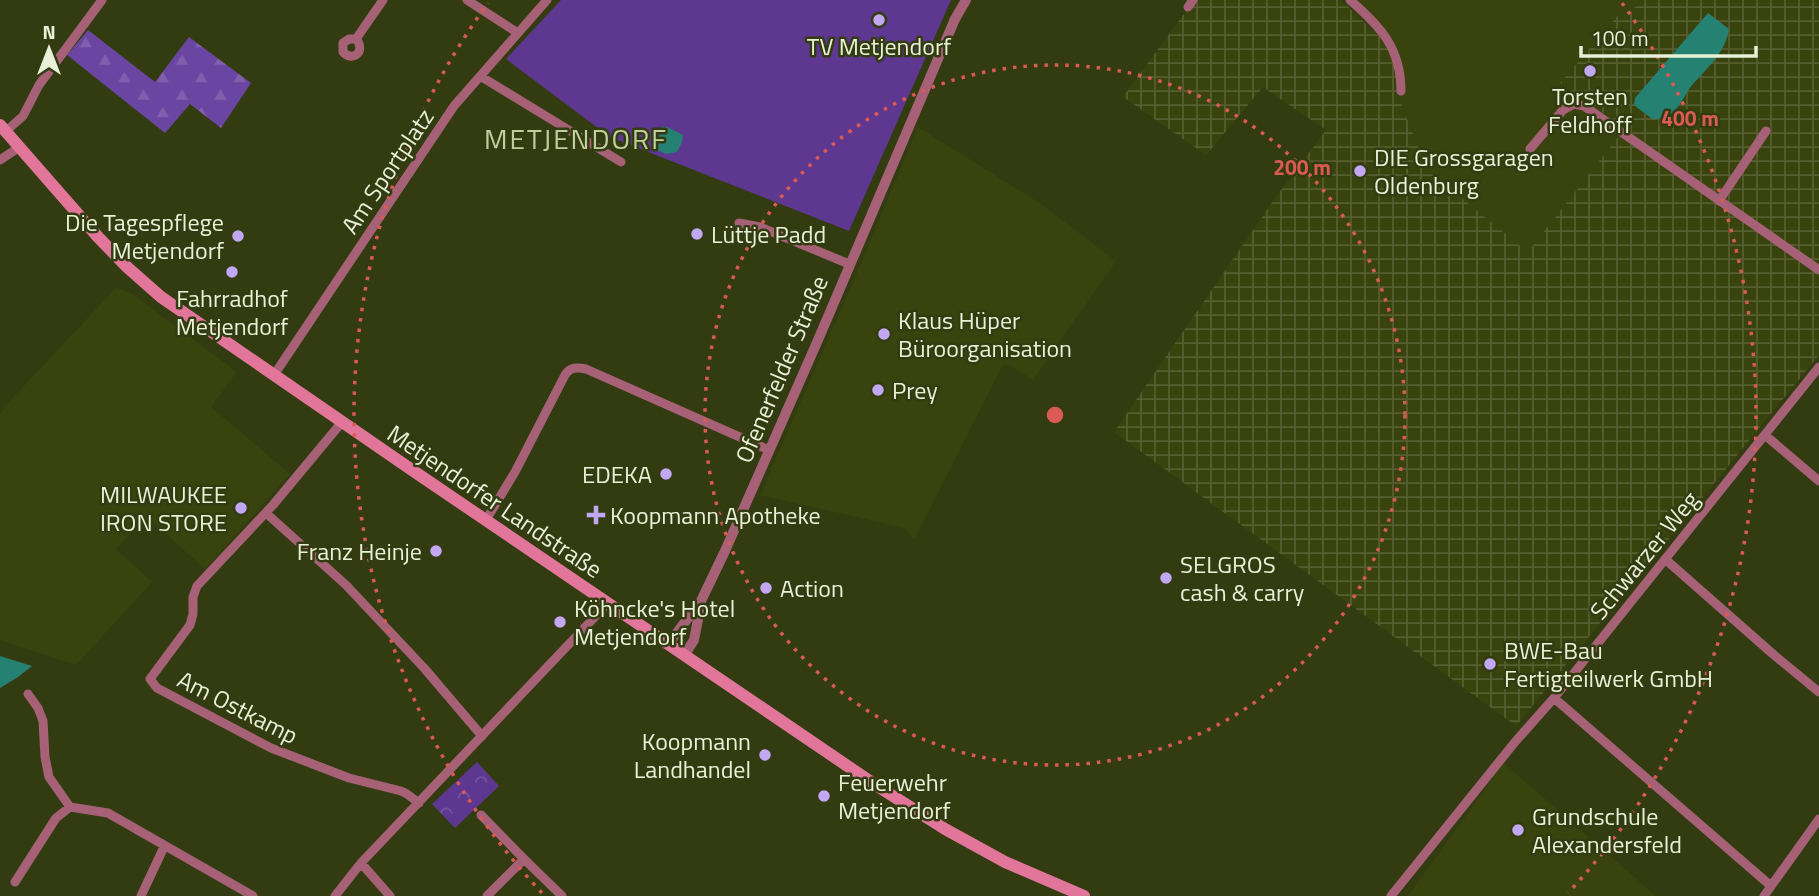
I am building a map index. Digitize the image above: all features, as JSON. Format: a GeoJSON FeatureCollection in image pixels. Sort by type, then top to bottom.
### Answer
{"type":"FeatureCollection","features":[{"type":"Feature","properties":{"kind":"main road","name":"Metjendorfer Landstraße"},"geometry":{"type":"LineString","coordinates":[[3,128],[98,237],[150,288],[874,784],[945,829],[1005,862],[1084,896]]}},
{"type":"Feature","properties":{"kind":"street"},"geometry":{"type":"LineString","coordinates":[[3,128],[23,116],[39,85],[102,0]]}},
{"type":"Feature","properties":{"kind":"street"},"geometry":{"type":"LineString","coordinates":[[356,39],[383,0]]}},
{"type":"Feature","properties":{"kind":"street"},"geometry":{"type":"LineString","coordinates":[[467,0],[518,33]]}},
{"type":"Feature","properties":{"kind":"street","name":"Am Sportplatz"},"geometry":{"type":"LineString","coordinates":[[274,375],[454,106],[547,0]]}},
{"type":"Feature","properties":{"kind":"street","name":"Ofenerfelder Straße"},"geometry":{"type":"LineString","coordinates":[[669,643],[701,601],[814,351],[955,19],[966,0]]}},
{"type":"Feature","properties":{"kind":"street"},"geometry":{"type":"LineString","coordinates":[[1350,0],[1375,22],[1394,50],[1401,77],[1401,91]]}},
{"type":"Feature","properties":{"kind":"street"},"geometry":{"type":"LineString","coordinates":[[480,76],[621,162]]}},
{"type":"Feature","properties":{"kind":"street"},"geometry":{"type":"LineString","coordinates":[[1530,149],[1563,110],[1574,104],[1584,106],[1819,270]]}},
{"type":"Feature","properties":{"kind":"street"},"geometry":{"type":"LineString","coordinates":[[1719,201],[1766,131]]}},
{"type":"Feature","properties":{"kind":"street"},"geometry":{"type":"LineString","coordinates":[[0,160],[18,148]]}},
{"type":"Feature","properties":{"kind":"street"},"geometry":{"type":"LineString","coordinates":[[739,223],[760,227],[849,264]]}},
{"type":"Feature","properties":{"kind":"street","name":"Schwarzer Weg"},"geometry":{"type":"LineString","coordinates":[[1391,896],[1515,742],[1554,698],[1819,367]]}},
{"type":"Feature","properties":{"kind":"street"},"geometry":{"type":"LineString","coordinates":[[486,520],[561,382],[568,370],[573,368],[586,369],[769,450]]}},
{"type":"Feature","properties":{"kind":"street","name":"Am Ostkamp"},"geometry":{"type":"LineString","coordinates":[[342,422],[266,513],[197,586],[190,625],[150,679],[157,688],[271,748],[349,778],[407,794],[419,803]]}},
{"type":"Feature","properties":{"kind":"street"},"geometry":{"type":"LineString","coordinates":[[1765,435],[1819,481]]}},
{"type":"Feature","properties":{"kind":"street"},"geometry":{"type":"LineString","coordinates":[[266,513],[346,584],[424,668],[482,736]]}},
{"type":"Feature","properties":{"kind":"street"},"geometry":{"type":"LineString","coordinates":[[1665,559],[1819,692]]}},
{"type":"Feature","properties":{"kind":"street","name":"Ofenerfelder Straße"},"geometry":{"type":"LineString","coordinates":[[685,654],[694,640],[701,601]]}},
{"type":"Feature","properties":{"kind":"street"},"geometry":{"type":"LineString","coordinates":[[335,896],[361,863],[608,603]]}},
{"type":"Feature","properties":{"kind":"street"},"geometry":{"type":"LineString","coordinates":[[28,694],[43,721],[49,777],[70,807],[108,813],[239,893],[253,896]]}},
{"type":"Feature","properties":{"kind":"street"},"geometry":{"type":"LineString","coordinates":[[1554,698],[1771,886]]}},
{"type":"Feature","properties":{"kind":"street"},"geometry":{"type":"LineString","coordinates":[[15,882],[56,818],[70,807]]}},
{"type":"Feature","properties":{"kind":"street"},"geometry":{"type":"LineString","coordinates":[[481,815],[562,896]]}},
{"type":"Feature","properties":{"kind":"street"},"geometry":{"type":"LineString","coordinates":[[1764,896],[1819,820]]}},
{"type":"Feature","properties":{"kind":"street"},"geometry":{"type":"LineString","coordinates":[[141,896],[164,847]]}},
{"type":"Feature","properties":{"kind":"street"},"geometry":{"type":"LineString","coordinates":[[487,896],[524,859]]}},
{"type":"Feature","properties":{"kind":"street"},"geometry":{"type":"LineString","coordinates":[[361,863],[390,896]]}},
{"type":"Feature","properties":{"kind":"shaded area"},"geometry":{"type":"Polygon","coordinates":[[[1194,0],[1341,0],[1393,50],[1398,95],[1427,170],[1528,252],[1625,128],[1560,83],[1621,12],[1626,18],[1641,0],[1819,0],[1819,355],[1516,726],[1114,432],[1273,201],[1326,130],[1263,87],[1206,155],[1123,97],[1194,0]]]}},
{"type":"Feature","properties":{"kind":"shaded area"},"geometry":{"type":"Polygon","coordinates":[[[1350,0],[1641,0],[1626,19],[1621,12],[1560,83],[1626,127],[1528,253],[1427,170],[1398,95],[1401,77],[1394,50],[1350,0]]]}},
{"type":"Feature","properties":{"kind":"shaded area"},"geometry":{"type":"Polygon","coordinates":[[[918,127],[1041,204],[1116,261],[1033,380],[1010,365],[1002,366],[914,540],[905,528],[760,495],[918,127]]]}},
{"type":"Feature","properties":{"kind":"shaded area"},"geometry":{"type":"Polygon","coordinates":[[[116,288],[131,293],[237,372],[211,407],[290,474],[205,569],[146,516],[116,549],[152,582],[76,665],[0,640],[0,415],[5,406],[116,288]]]}},
{"type":"Feature","properties":{"kind":"shaded area","name":"Grundschule Alexandersfeld"},"geometry":{"type":"Polygon","coordinates":[[[1504,763],[1656,896],[1408,896],[1504,763]]]}},
{"type":"Feature","properties":{"kind":"green space"},"geometry":{"type":"Polygon","coordinates":[[[561,0],[951,0],[849,231],[610,137],[506,59],[561,0]]]}},
{"type":"Feature","properties":{"kind":"green space"},"geometry":{"type":"Polygon","coordinates":[[[88,30],[155,82],[189,37],[251,83],[221,128],[190,104],[165,133],[67,55],[88,30]]]}},
{"type":"Feature","properties":{"kind":"green space"},"geometry":{"type":"Polygon","coordinates":[[[477,762],[499,786],[455,828],[432,804],[477,762]]]}},
{"type":"Feature","properties":{"kind":"water"},"geometry":{"type":"Polygon","coordinates":[[[1708,13],[1729,29],[1723,47],[1675,110],[1665,117],[1652,119],[1634,105],[1635,98],[1708,13]]]}},
{"type":"Feature","properties":{"kind":"water"},"geometry":{"type":"Polygon","coordinates":[[[662,127],[683,135],[677,152],[666,154],[655,149],[662,127]]]}},
{"type":"Feature","properties":{"kind":"water"},"geometry":{"type":"Polygon","coordinates":[[[0,656],[32,666],[0,688],[0,656]]]}},
{"type":"Feature","properties":{"kind":"place","name":"TV Metjendorf"},"geometry":{"type":"Point","coordinates":[879,20]}},
{"type":"Feature","properties":{"kind":"place","name":"Torsten Feldhoff"},"geometry":{"type":"Point","coordinates":[1590,71]}},
{"type":"Feature","properties":{"kind":"place","name":"DIE Grossgaragen Oldenburg"},"geometry":{"type":"Point","coordinates":[1360,171]}},
{"type":"Feature","properties":{"kind":"place","name":"Lüttje Padd"},"geometry":{"type":"Point","coordinates":[697,234]}},
{"type":"Feature","properties":{"kind":"place","name":"Die Tagespflege Metjendorf"},"geometry":{"type":"Point","coordinates":[238,236]}},
{"type":"Feature","properties":{"kind":"place","name":"Fahrradhof Metjendorf"},"geometry":{"type":"Point","coordinates":[232,272]}},
{"type":"Feature","properties":{"kind":"place","name":"Klaus Hüper Büroorganisation"},"geometry":{"type":"Point","coordinates":[884,334]}},
{"type":"Feature","properties":{"kind":"place","name":"Prey"},"geometry":{"type":"Point","coordinates":[878,390]}},
{"type":"Feature","properties":{"kind":"place","name":"EDEKA"},"geometry":{"type":"Point","coordinates":[666,474]}},
{"type":"Feature","properties":{"kind":"place","name":"MILWAUKEE IRON STORE"},"geometry":{"type":"Point","coordinates":[241,508]}},
{"type":"Feature","properties":{"kind":"place","name":"Koopmann Apotheke"},"geometry":{"type":"Point","coordinates":[596,515]}},
{"type":"Feature","properties":{"kind":"place","name":"Franz Heinje"},"geometry":{"type":"Point","coordinates":[436,551]}},
{"type":"Feature","properties":{"kind":"place","name":"SELGROS cash & carry"},"geometry":{"type":"Point","coordinates":[1166,578]}},
{"type":"Feature","properties":{"kind":"place","name":"Action"},"geometry":{"type":"Point","coordinates":[766,588]}},
{"type":"Feature","properties":{"kind":"place","name":"Köhncke's Hotel Metjendorf"},"geometry":{"type":"Point","coordinates":[560,622]}},
{"type":"Feature","properties":{"kind":"place","name":"BWE-Bau Fertigteilwerk GmbH"},"geometry":{"type":"Point","coordinates":[1490,664]}},
{"type":"Feature","properties":{"kind":"place","name":"Koopmann Landhandel"},"geometry":{"type":"Point","coordinates":[765,755]}},
{"type":"Feature","properties":{"kind":"place","name":"Feuerwehr Metjendorf"},"geometry":{"type":"Point","coordinates":[824,796]}},
{"type":"Feature","properties":{"kind":"place","name":"Grundschule Alexandersfeld"},"geometry":{"type":"Point","coordinates":[1518,830]}},
{"type":"Feature","properties":{"kind":"district","name":"METJENDORF"},"geometry":{"type":"Point","coordinates":[576,138]}}]}
